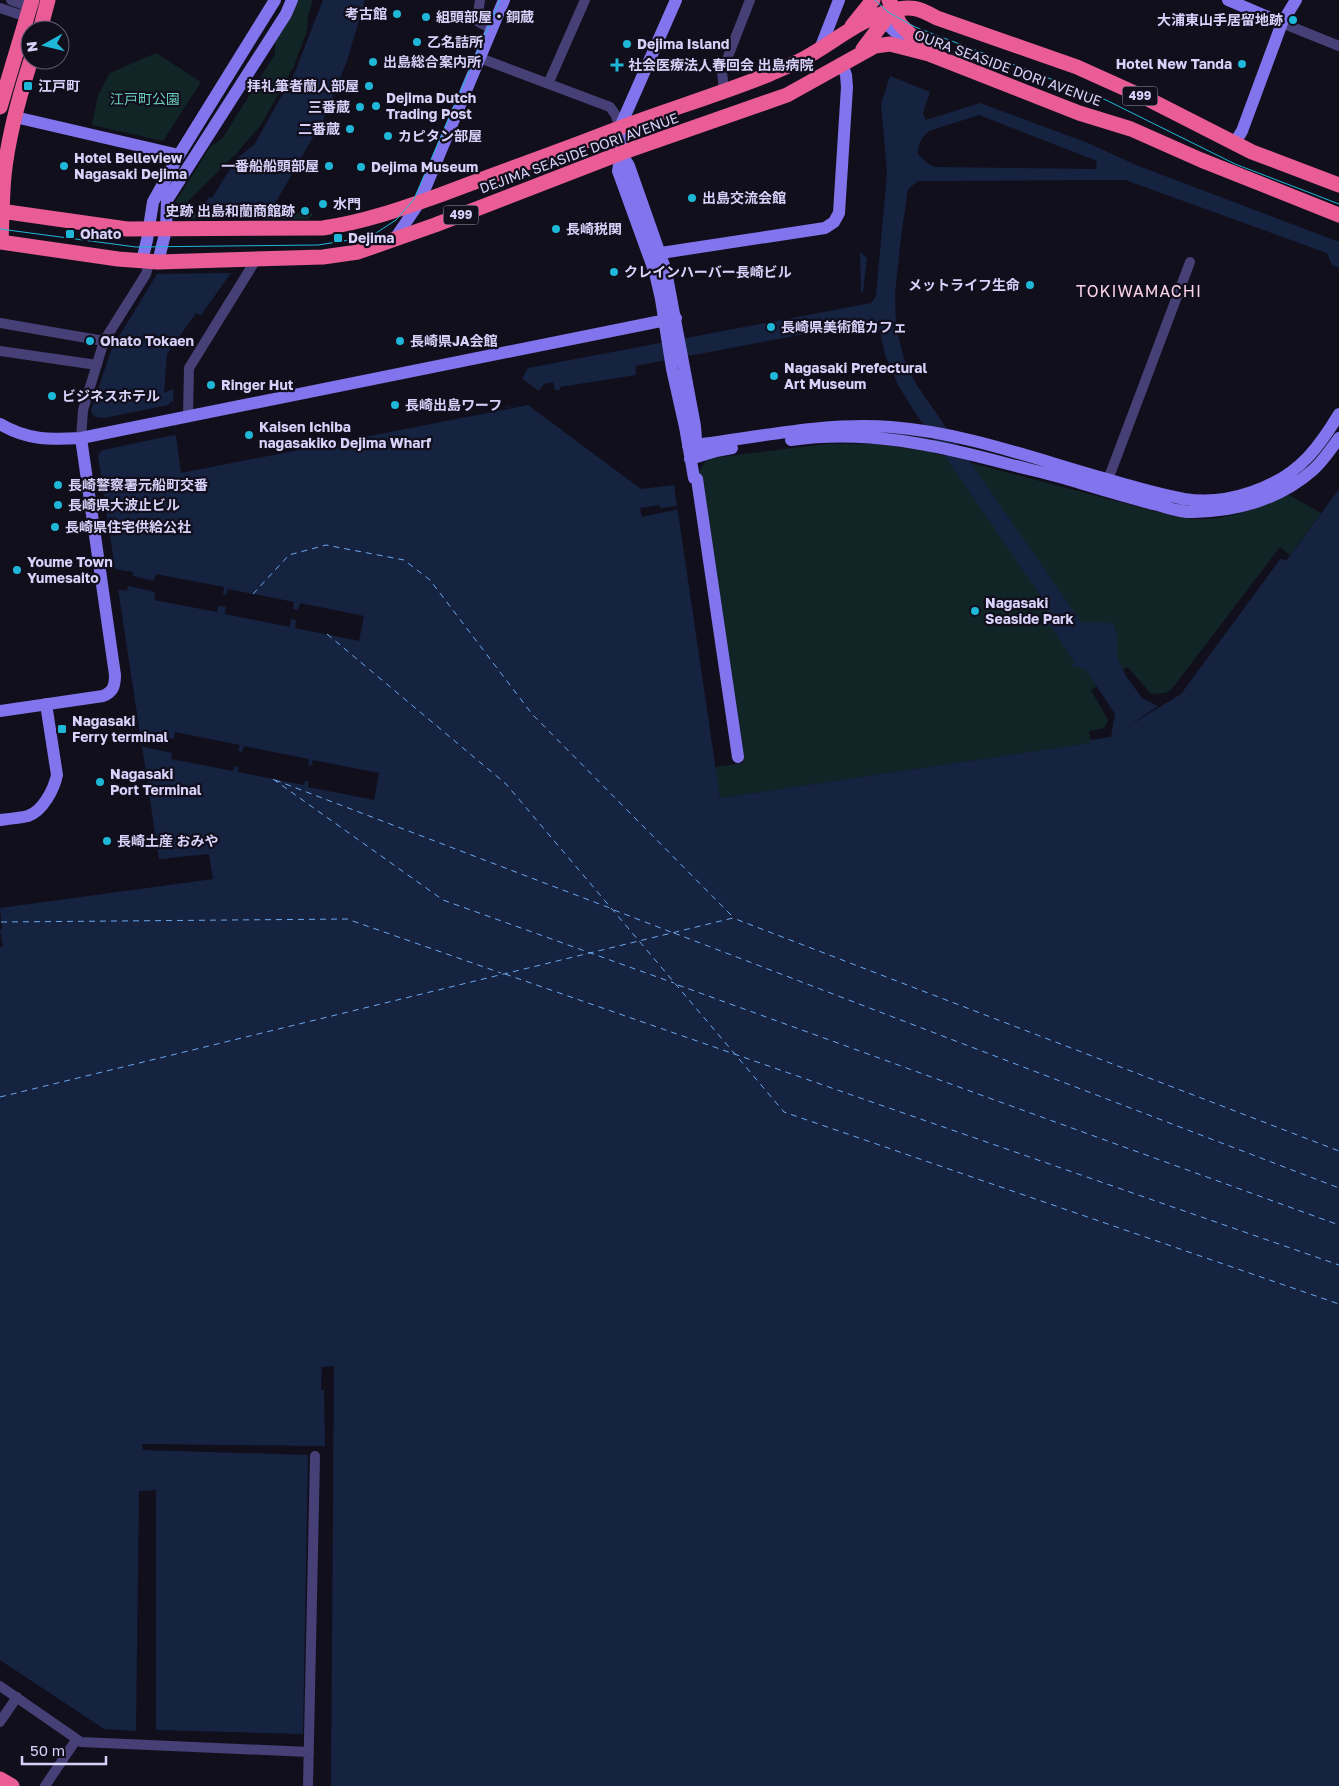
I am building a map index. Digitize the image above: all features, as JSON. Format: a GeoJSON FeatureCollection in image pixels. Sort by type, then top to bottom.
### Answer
{"type":"FeatureCollection","features":[{"type":"Feature","properties":{"kind":"highway"},"geometry":{"type":"LineString","coordinates":[[43,20],[48,0]]}},
{"type":"Feature","properties":{"kind":"highway","name":"499"},"geometry":{"type":"LineString","coordinates":[[881,7],[918,4]]}},
{"type":"Feature","properties":{"kind":"highway","name":"OURA SEASIDE DORI AVENUE"},"geometry":{"type":"LineString","coordinates":[[918,4],[937,18],[1077,67],[1148,99],[1234,144],[1339,185]]}},
{"type":"Feature","properties":{"kind":"highway"},"geometry":{"type":"LineString","coordinates":[[860,53],[881,7],[929,54]]}},
{"type":"Feature","properties":{"kind":"highway","name":"DEJIMA SEASIDE DORI AVENUE"},"geometry":{"type":"LineString","coordinates":[[1,211],[127,229],[149,230],[323,228],[342,225],[419,203],[620,127],[770,74],[804,59],[881,7]]}},
{"type":"Feature","properties":{"kind":"highway"},"geometry":{"type":"LineString","coordinates":[[1,102],[30,8]]}},
{"type":"Feature","properties":{"kind":"highway","name":"OURA SEASIDE DORI AVENUE"},"geometry":{"type":"LineString","coordinates":[[860,53],[875,46],[890,44],[929,54],[1079,113],[1131,129],[1339,216]]}},
{"type":"Feature","properties":{"kind":"highway","name":"DEJIMA SEASIDE DORI AVENUE"},"geometry":{"type":"LineString","coordinates":[[0,244],[154,261],[323,257],[358,252],[621,153],[787,95],[860,53]]}},
{"type":"Feature","properties":{"kind":"highway"},"geometry":{"type":"LineString","coordinates":[[0,244],[4,177],[15,117],[28,70]]}},
{"type":"Feature","properties":{"kind":"highway"},"geometry":{"type":"LineString","coordinates":[[0,1779],[12,1786]]}},
{"type":"Feature","properties":{"kind":"street"},"geometry":{"type":"LineString","coordinates":[[11,0],[30,8]]}},
{"type":"Feature","properties":{"kind":"street"},"geometry":{"type":"LineString","coordinates":[[154,261],[149,230],[153,202],[179,155],[275,0]]}},
{"type":"Feature","properties":{"kind":"street"},"geometry":{"type":"LineString","coordinates":[[0,711],[103,696],[111,692],[115,683],[80,438],[83,410],[104,341],[154,261],[166,230],[167,200],[286,14],[292,0]]}},
{"type":"Feature","properties":{"kind":"street"},"geometry":{"type":"LineString","coordinates":[[480,0],[477,21],[492,28]]}},
{"type":"Feature","properties":{"kind":"street"},"geometry":{"type":"LineString","coordinates":[[394,240],[419,203],[504,0]]}},
{"type":"Feature","properties":{"kind":"street"},"geometry":{"type":"LineString","coordinates":[[548,84],[584,0]]}},
{"type":"Feature","properties":{"kind":"street"},"geometry":{"type":"LineString","coordinates":[[620,127],[676,0]]}},
{"type":"Feature","properties":{"kind":"street"},"geometry":{"type":"LineString","coordinates":[[724,90],[722,72],[750,0]]}},
{"type":"Feature","properties":{"kind":"street"},"geometry":{"type":"LineString","coordinates":[[820,49],[839,0]]}},
{"type":"Feature","properties":{"kind":"street"},"geometry":{"type":"LineString","coordinates":[[906,0],[918,4]]}},
{"type":"Feature","properties":{"kind":"street"},"geometry":{"type":"LineString","coordinates":[[1228,0],[1339,46]]}},
{"type":"Feature","properties":{"kind":"street"},"geometry":{"type":"LineString","coordinates":[[1234,144],[1242,131],[1282,23],[1296,0]]}},
{"type":"Feature","properties":{"kind":"street"},"geometry":{"type":"LineString","coordinates":[[0,8],[30,8]]}},
{"type":"Feature","properties":{"kind":"street"},"geometry":{"type":"LineString","coordinates":[[480,58],[610,107],[620,127],[621,153],[618,171],[670,319]]}},
{"type":"Feature","properties":{"kind":"street"},"geometry":{"type":"LineString","coordinates":[[661,253],[825,228],[834,222],[839,213],[847,87],[846,75],[842,64]]}},
{"type":"Feature","properties":{"kind":"street"},"geometry":{"type":"LineString","coordinates":[[15,117],[179,155]]}},
{"type":"Feature","properties":{"kind":"street"},"geometry":{"type":"LineString","coordinates":[[621,153],[629,166],[661,253],[685,427],[693,452],[694,478],[697,478],[738,757]]}},
{"type":"Feature","properties":{"kind":"street"},"geometry":{"type":"LineString","coordinates":[[183,416],[189,368],[256,258]]}},
{"type":"Feature","properties":{"kind":"street"},"geometry":{"type":"LineString","coordinates":[[1106,485],[1190,262]]}},
{"type":"Feature","properties":{"kind":"street"},"geometry":{"type":"LineString","coordinates":[[0,424],[9,430],[52,440],[80,438],[670,319]]}},
{"type":"Feature","properties":{"kind":"street"},"geometry":{"type":"LineString","coordinates":[[0,323],[104,341]]}},
{"type":"Feature","properties":{"kind":"street"},"geometry":{"type":"LineString","coordinates":[[0,351],[97,365]]}},
{"type":"Feature","properties":{"kind":"street"},"geometry":{"type":"LineString","coordinates":[[922,437],[975,455],[1106,485],[1185,499],[1207,500],[1234,497],[1276,482],[1299,466],[1320,442],[1339,414]]}},
{"type":"Feature","properties":{"kind":"street"},"geometry":{"type":"LineString","coordinates":[[693,452],[716,451],[808,438],[866,436],[968,439],[1182,512],[1193,512],[1238,508],[1258,502],[1281,491],[1302,478],[1323,459],[1339,438]]}},
{"type":"Feature","properties":{"kind":"street"},"geometry":{"type":"LineString","coordinates":[[0,820],[34,813],[46,800],[55,784],[56,774],[46,704]]}},
{"type":"Feature","properties":{"kind":"street"},"geometry":{"type":"LineString","coordinates":[[308,1786],[315,1456]]}},
{"type":"Feature","properties":{"kind":"street"},"geometry":{"type":"LineString","coordinates":[[0,1686],[81,1742],[309,1752]]}},
{"type":"Feature","properties":{"kind":"street"},"geometry":{"type":"LineString","coordinates":[[0,1722],[16,1697]]}},
{"type":"Feature","properties":{"kind":"street"},"geometry":{"type":"LineString","coordinates":[[45,1786],[76,1740]]}},
{"type":"Feature","properties":{"kind":"green space"},"geometry":{"type":"Polygon","coordinates":[[[296,0],[313,0],[308,15],[307,31],[294,66],[261,125],[236,154],[184,205],[198,215],[313,213],[312,216],[307,219],[195,220],[178,209],[176,201],[210,147],[222,139],[275,54],[275,42],[296,0]]]}},
{"type":"Feature","properties":{"kind":"green space","name":"江戸町公園"},"geometry":{"type":"Polygon","coordinates":[[[156,53],[201,82],[163,141],[92,125],[98,95],[110,73],[156,53]]]}},
{"type":"Feature","properties":{"kind":"green space","name":"Nagasaki Seaside Park"},"geometry":{"type":"Polygon","coordinates":[[[826,444],[875,444],[926,451],[1189,519],[1230,516],[1253,509],[1286,493],[1321,513],[1290,555],[1280,547],[1171,690],[1165,693],[1151,694],[1128,667],[1091,690],[1108,720],[1104,728],[1089,731],[1091,743],[720,798],[715,767],[743,763],[698,473],[705,462],[712,458],[826,444]]]}},
{"type":"Feature","properties":{"kind":"water"},"geometry":{"type":"Polygon","coordinates":[[[323,0],[365,0],[347,61],[324,118],[269,214],[231,273],[201,315],[196,313],[167,354],[164,393],[173,389],[181,473],[528,405],[641,489],[674,485],[720,798],[1090,743],[1090,740],[1111,737],[1115,714],[1086,670],[1078,666],[1075,668],[1072,665],[1075,663],[1050,625],[1046,628],[1044,626],[1047,605],[914,411],[898,385],[885,355],[880,332],[869,322],[635,366],[636,375],[560,387],[560,390],[555,390],[553,382],[544,384],[530,403],[505,408],[528,368],[871,303],[876,296],[887,173],[881,104],[890,76],[930,92],[923,113],[926,120],[980,103],[1088,143],[1136,165],[1339,242],[1339,268],[1332,265],[1327,253],[1125,180],[918,181],[908,189],[895,293],[896,327],[904,359],[916,384],[1081,622],[1113,623],[1117,634],[1117,658],[1126,676],[1142,698],[1158,706],[1127,727],[1181,694],[1281,558],[1286,561],[1339,489],[1339,1786],[331,1786],[334,1366],[322,1367],[321,1390],[324,1390],[325,1446],[142,1444],[143,1450],[308,1455],[303,1734],[156,1730],[156,1490],[139,1491],[136,1731],[104,1729],[0,1660],[0,948],[3,946],[0,931],[2,928],[0,908],[213,879],[209,854],[159,859],[91,410],[112,348],[157,274],[209,197],[212,198],[237,158],[254,145],[295,72],[323,0]],[[979,115],[929,131],[920,141],[918,150],[918,154],[934,167],[1096,169],[1097,161],[979,115]]]}},
{"type":"Feature","properties":{"kind":"water"},"geometry":{"type":"Polygon","coordinates":[[[860,252],[867,258],[863,292],[861,293],[860,252]]]}},
{"type":"Feature","properties":{"kind":"pier"},"geometry":{"type":"Polygon","coordinates":[[[218,210],[221,215],[241,214],[244,210],[247,215],[269,214],[231,273],[157,274],[198,215],[214,215],[218,210]]]}},
{"type":"Feature","properties":{"kind":"pier"},"geometry":{"type":"Polygon","coordinates":[[[520,377],[540,392],[532,404],[503,407],[520,377]]]}},
{"type":"Feature","properties":{"kind":"pier"},"geometry":{"type":"Polygon","coordinates":[[[173,400],[176,436],[103,450],[98,456],[91,412],[95,417],[104,418],[168,405],[173,400]]]}},
{"type":"Feature","properties":{"kind":"pier"},"geometry":{"type":"Polygon","coordinates":[[[660,505],[660,508],[678,506],[679,509],[642,517],[640,508],[660,505]]]}},
{"type":"Feature","properties":{"kind":"pier"},"geometry":{"type":"Polygon","coordinates":[[[115,569],[133,572],[133,576],[154,581],[156,574],[224,587],[223,594],[226,595],[228,589],[294,602],[293,609],[298,610],[300,603],[364,616],[359,641],[295,628],[296,620],[291,619],[290,627],[225,614],[226,607],[218,606],[217,612],[154,600],[155,592],[128,586],[127,591],[116,589],[115,569]]]}},
{"type":"Feature","properties":{"kind":"pier"},"geometry":{"type":"Polygon","coordinates":[[[139,732],[174,739],[175,732],[240,745],[238,751],[242,752],[244,746],[309,759],[308,765],[311,766],[313,760],[379,773],[374,800],[308,787],[309,781],[305,781],[304,785],[238,772],[239,767],[235,766],[233,771],[171,759],[172,753],[140,746],[139,732]]]}},
{"type":"Feature","properties":{"kind":"ferry route"},"geometry":{"type":"LineString","coordinates":[[253,594],[289,555],[326,545],[404,560],[430,580],[532,714],[733,917]]}},
{"type":"Feature","properties":{"kind":"ferry route"},"geometry":{"type":"LineString","coordinates":[[327,634],[506,784],[784,1112],[1339,1304]]}},
{"type":"Feature","properties":{"kind":"ferry route"},"geometry":{"type":"LineString","coordinates":[[273,779],[443,900],[674,983]]}},
{"type":"Feature","properties":{"kind":"ferry route"},"geometry":{"type":"LineString","coordinates":[[275,780],[610,908]]}},
{"type":"Feature","properties":{"kind":"ferry route"},"geometry":{"type":"LineString","coordinates":[[614,910],[671,932]]}},
{"type":"Feature","properties":{"kind":"ferry route"},"geometry":{"type":"LineString","coordinates":[[0,1097],[733,918],[1339,1151]]}},
{"type":"Feature","properties":{"kind":"ferry route"},"geometry":{"type":"LineString","coordinates":[[1,922],[347,919],[501,973]]}},
{"type":"Feature","properties":{"kind":"ferry route"},"geometry":{"type":"LineString","coordinates":[[674,933],[1339,1188]]}},
{"type":"Feature","properties":{"kind":"ferry route"},"geometry":{"type":"LineString","coordinates":[[505,974],[1339,1265]]}},
{"type":"Feature","properties":{"kind":"ferry route"},"geometry":{"type":"LineString","coordinates":[[678,985],[1339,1225]]}},
{"type":"Feature","properties":{"kind":"tram line"},"geometry":{"type":"LineString","coordinates":[[0,229],[136,247],[318,245],[356,239],[376,233],[396,220],[414,199],[500,0]]}},
{"type":"Feature","properties":{"kind":"tram line"},"geometry":{"type":"LineString","coordinates":[[875,0],[888,12],[915,27],[1106,100],[1235,164],[1339,204]]}},
{"type":"Feature","properties":{"kind":"place","name":"考古館"},"geometry":{"type":"Point","coordinates":[397,14]}},
{"type":"Feature","properties":{"kind":"place","name":"組頭部屋・銅蔵"},"geometry":{"type":"Point","coordinates":[426,17]}},
{"type":"Feature","properties":{"kind":"place","name":"大浦東山手居留地跡"},"geometry":{"type":"Point","coordinates":[1293,20]}},
{"type":"Feature","properties":{"kind":"place","name":"乙名詰所"},"geometry":{"type":"Point","coordinates":[417,42]}},
{"type":"Feature","properties":{"kind":"place","name":"Dejima Island"},"geometry":{"type":"Point","coordinates":[627,44]}},
{"type":"Feature","properties":{"kind":"place","name":"出島総合案内所"},"geometry":{"type":"Point","coordinates":[373,62]}},
{"type":"Feature","properties":{"kind":"place","name":"Hotel New Tanda"},"geometry":{"type":"Point","coordinates":[1242,64]}},
{"type":"Feature","properties":{"kind":"place","name":"社会医療法人春回会 出島病院"},"geometry":{"type":"Point","coordinates":[617,65]}},
{"type":"Feature","properties":{"kind":"place","name":"江戸町"},"geometry":{"type":"Point","coordinates":[28,86]}},
{"type":"Feature","properties":{"kind":"place","name":"拝礼筆者蘭人部屋"},"geometry":{"type":"Point","coordinates":[369,86]}},
{"type":"Feature","properties":{"kind":"place","name":"Dejima Dutch Trading Post"},"geometry":{"type":"Point","coordinates":[376,106]}},
{"type":"Feature","properties":{"kind":"place","name":"三番蔵"},"geometry":{"type":"Point","coordinates":[360,107]}},
{"type":"Feature","properties":{"kind":"place","name":"二番蔵"},"geometry":{"type":"Point","coordinates":[350,129]}},
{"type":"Feature","properties":{"kind":"place","name":"カピタン部屋"},"geometry":{"type":"Point","coordinates":[388,136]}},
{"type":"Feature","properties":{"kind":"place","name":"Hotel Belleview Nagasaki Dejima"},"geometry":{"type":"Point","coordinates":[64,166]}},
{"type":"Feature","properties":{"kind":"place","name":"一番船船頭部屋"},"geometry":{"type":"Point","coordinates":[329,166]}},
{"type":"Feature","properties":{"kind":"place","name":"Dejima Museum"},"geometry":{"type":"Point","coordinates":[361,167]}},
{"type":"Feature","properties":{"kind":"place","name":"出島交流会館"},"geometry":{"type":"Point","coordinates":[692,198]}},
{"type":"Feature","properties":{"kind":"place","name":"水門"},"geometry":{"type":"Point","coordinates":[323,204]}},
{"type":"Feature","properties":{"kind":"place","name":"史跡 出島和蘭商館跡"},"geometry":{"type":"Point","coordinates":[305,211]}},
{"type":"Feature","properties":{"kind":"place","name":"長崎税関"},"geometry":{"type":"Point","coordinates":[556,229]}},
{"type":"Feature","properties":{"kind":"place","name":"Ohato"},"geometry":{"type":"Point","coordinates":[70,234]}},
{"type":"Feature","properties":{"kind":"place","name":"Dejima"},"geometry":{"type":"Point","coordinates":[338,238]}},
{"type":"Feature","properties":{"kind":"place","name":"クレインハーバー長崎ビル"},"geometry":{"type":"Point","coordinates":[614,272]}},
{"type":"Feature","properties":{"kind":"place","name":"メットライフ生命"},"geometry":{"type":"Point","coordinates":[1030,285]}},
{"type":"Feature","properties":{"kind":"place","name":"長崎県美術館カフェ"},"geometry":{"type":"Point","coordinates":[771,327]}},
{"type":"Feature","properties":{"kind":"place","name":"Ohato Tokaen"},"geometry":{"type":"Point","coordinates":[90,341]}},
{"type":"Feature","properties":{"kind":"place","name":"長崎県JA会館"},"geometry":{"type":"Point","coordinates":[400,341]}},
{"type":"Feature","properties":{"kind":"place","name":"Nagasaki Prefectural Art Museum"},"geometry":{"type":"Point","coordinates":[774,376]}},
{"type":"Feature","properties":{"kind":"place","name":"Ringer Hut"},"geometry":{"type":"Point","coordinates":[211,385]}},
{"type":"Feature","properties":{"kind":"place","name":"ビジネスホテル"},"geometry":{"type":"Point","coordinates":[52,396]}},
{"type":"Feature","properties":{"kind":"place","name":"長崎出島ワーフ"},"geometry":{"type":"Point","coordinates":[395,405]}},
{"type":"Feature","properties":{"kind":"place","name":"Kaisen Ichiba nagasakiko Dejima Wharf"},"geometry":{"type":"Point","coordinates":[249,435]}},
{"type":"Feature","properties":{"kind":"place","name":"長崎警察署元船町交番"},"geometry":{"type":"Point","coordinates":[58,485]}},
{"type":"Feature","properties":{"kind":"place","name":"長崎県大波止ビル"},"geometry":{"type":"Point","coordinates":[58,505]}},
{"type":"Feature","properties":{"kind":"place","name":"長崎県住宅供給公社"},"geometry":{"type":"Point","coordinates":[55,527]}},
{"type":"Feature","properties":{"kind":"place","name":"Youme Town Yumesaito"},"geometry":{"type":"Point","coordinates":[17,570]}},
{"type":"Feature","properties":{"kind":"place","name":"Nagasaki Seaside Park"},"geometry":{"type":"Point","coordinates":[975,611]}},
{"type":"Feature","properties":{"kind":"place","name":"Nagasaki Ferry terminal"},"geometry":{"type":"Point","coordinates":[62,729]}},
{"type":"Feature","properties":{"kind":"place","name":"Nagasaki Port Terminal"},"geometry":{"type":"Point","coordinates":[100,782]}},
{"type":"Feature","properties":{"kind":"place","name":"長崎土産 おみや"},"geometry":{"type":"Point","coordinates":[107,841]}},
{"type":"Feature","properties":{"kind":"district","name":"TOKIWAMACHI"},"geometry":{"type":"Point","coordinates":[1139,291]}}]}
